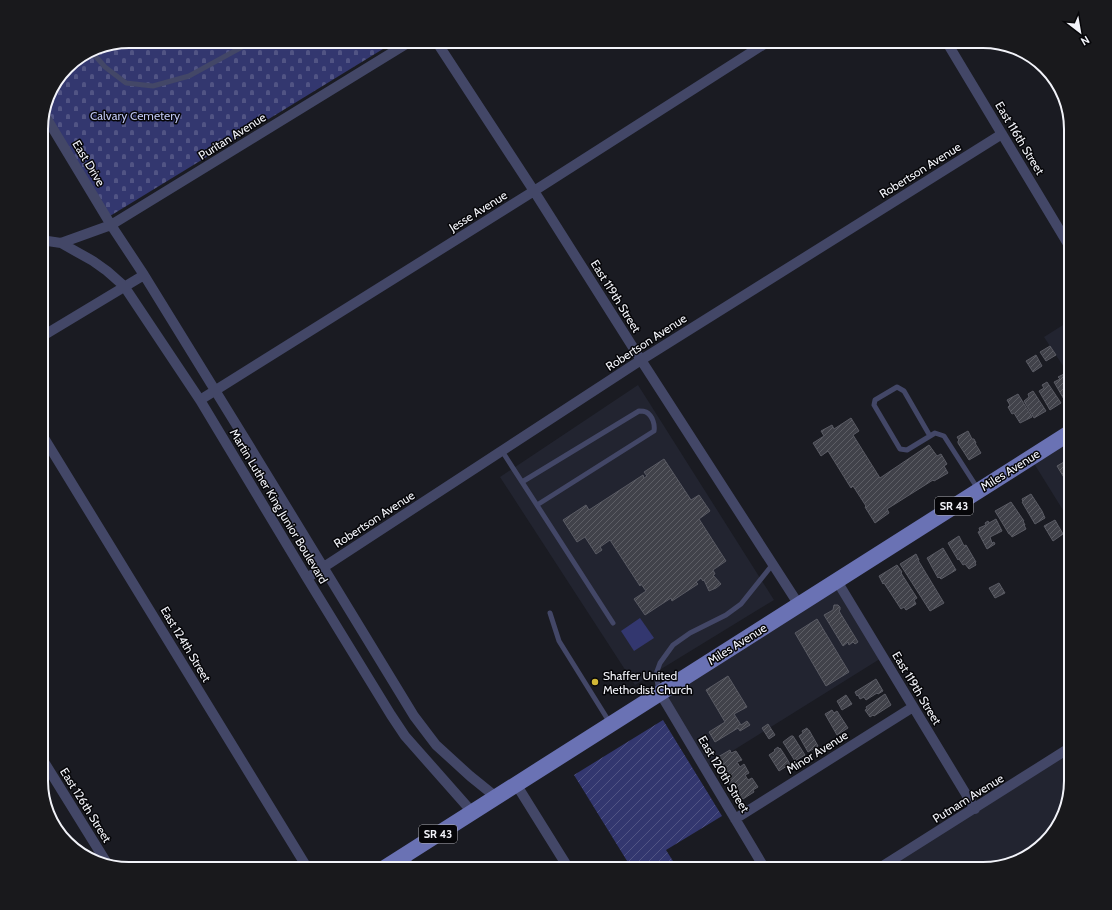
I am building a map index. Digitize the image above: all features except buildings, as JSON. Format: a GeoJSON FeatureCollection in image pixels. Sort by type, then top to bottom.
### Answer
{"type":"FeatureCollection","features":[{"type":"Feature","properties":{"kind":"main road","name":"Miles Avenue"},"geometry":{"type":"LineString","coordinates":[[409,862],[496,797],[1064,436]]}},
{"type":"Feature","properties":{"kind":"street","name":"Puritan Avenue"},"geometry":{"type":"LineString","coordinates":[[61,243],[111,225],[400,48]]}},
{"type":"Feature","properties":{"kind":"street","name":"East 119th Street"},"geometry":{"type":"LineString","coordinates":[[441,48],[799,605]]}},
{"type":"Feature","properties":{"kind":"street","name":"Jesse Avenue"},"geometry":{"type":"LineString","coordinates":[[200,400],[534,191],[758,48]]}},
{"type":"Feature","properties":{"kind":"street","name":"East 116th Street"},"geometry":{"type":"LineString","coordinates":[[950,48],[1064,237]]}},
{"type":"Feature","properties":{"kind":"street","name":"East Drive"},"geometry":{"type":"LineString","coordinates":[[49,121],[111,225]]}},
{"type":"Feature","properties":{"kind":"street","name":"Robertson Avenue"},"geometry":{"type":"LineString","coordinates":[[307,578],[641,360],[1002,134]]}},
{"type":"Feature","properties":{"kind":"street","name":"Martin Luther King Junior Boulevard"},"geometry":{"type":"LineString","coordinates":[[111,225],[144,275],[414,716],[436,745],[496,797]]}},
{"type":"Feature","properties":{"kind":"street","name":"Martin Luther King Junior Boulevard"},"geometry":{"type":"LineString","coordinates":[[48,241],[61,243],[93,261],[108,271],[124,286],[200,400],[391,715],[405,736],[473,813]]}},
{"type":"Feature","properties":{"kind":"street"},"geometry":{"type":"LineString","coordinates":[[48,333],[144,275]]}},
{"type":"Feature","properties":{"kind":"street","name":"East 124th Street"},"geometry":{"type":"LineString","coordinates":[[48,444],[304,862]]}},
{"type":"Feature","properties":{"kind":"street","name":"East 119th Street"},"geometry":{"type":"LineString","coordinates":[[837,580],[974,809]]}},
{"type":"Feature","properties":{"kind":"street","name":"East 120th Street"},"geometry":{"type":"LineString","coordinates":[[660,693],[761,862]]}},
{"type":"Feature","properties":{"kind":"street","name":"Minor Avenue"},"geometry":{"type":"LineString","coordinates":[[735,819],[914,707]]}},
{"type":"Feature","properties":{"kind":"street","name":"Putnam Avenue"},"geometry":{"type":"LineString","coordinates":[[889,862],[1064,751]]}},
{"type":"Feature","properties":{"kind":"street","name":"East 126th Street"},"geometry":{"type":"LineString","coordinates":[[48,769],[104,858]]}},
{"type":"Feature","properties":{"kind":"street"},"geometry":{"type":"LineString","coordinates":[[516,784],[565,862]]}},
{"type":"Feature","properties":{"kind":"lane"},"geometry":{"type":"LineString","coordinates":[[95,56],[105,67],[126,83],[153,86],[188,76],[240,48]]}},
{"type":"Feature","properties":{"kind":"lane"},"geometry":{"type":"LineString","coordinates":[[930,436],[904,391],[897,387],[875,400],[874,406],[900,449],[907,450],[935,433],[944,436],[978,490]]}},
{"type":"Feature","properties":{"kind":"lane"},"geometry":{"type":"LineString","coordinates":[[522,482],[639,411],[646,412],[652,418],[655,426],[654,431],[537,505]]}},
{"type":"Feature","properties":{"kind":"lane"},"geometry":{"type":"LineString","coordinates":[[502,451],[613,623]]}},
{"type":"Feature","properties":{"kind":"lane"},"geometry":{"type":"LineString","coordinates":[[660,693],[656,674],[660,663],[673,645],[690,633],[726,615],[741,604],[773,564]]}},
{"type":"Feature","properties":{"kind":"lane"},"geometry":{"type":"LineString","coordinates":[[550,613],[558,640],[610,724]]}},
{"type":"Feature","properties":{"kind":"shaded area"},"geometry":{"type":"Polygon","coordinates":[[[1064,324],[1064,367],[1044,337],[1064,324]]]}},
{"type":"Feature","properties":{"kind":"shaded area"},"geometry":{"type":"Polygon","coordinates":[[[638,385],[774,600],[635,685],[500,477],[638,385]]]}},
{"type":"Feature","properties":{"kind":"shaded area"},"geometry":{"type":"Polygon","coordinates":[[[1064,436],[1064,512],[1030,457],[1064,436]]]}},
{"type":"Feature","properties":{"kind":"shaded area"},"geometry":{"type":"Polygon","coordinates":[[[837,581],[883,657],[705,768],[660,693],[837,581]]]}},
{"type":"Feature","properties":{"kind":"shaded area"},"geometry":{"type":"Polygon","coordinates":[[[1064,751],[1064,786],[1058,812],[1044,834],[1028,848],[1009,858],[993,861],[889,862],[1064,751]]]}},
{"type":"Feature","properties":{"kind":"green space","name":"Calvary Cemetery"},"geometry":{"type":"Polygon","coordinates":[[[129,48],[385,48],[110,216],[50,116],[52,103],[62,84],[76,68],[84,62],[98,54],[129,48]]]}},
{"type":"Feature","properties":{"kind":"green space"},"geometry":{"type":"Polygon","coordinates":[[[640,618],[654,638],[634,651],[621,631],[640,618]]]}},
{"type":"Feature","properties":{"kind":"green space"},"geometry":{"type":"Polygon","coordinates":[[[663,720],[722,816],[666,850],[674,862],[628,862],[574,775],[663,720]]]}},
{"type":"Feature","properties":{"kind":"place","name":"Shaffer United Methodist Church"},"geometry":{"type":"Point","coordinates":[595,682]}}]}
